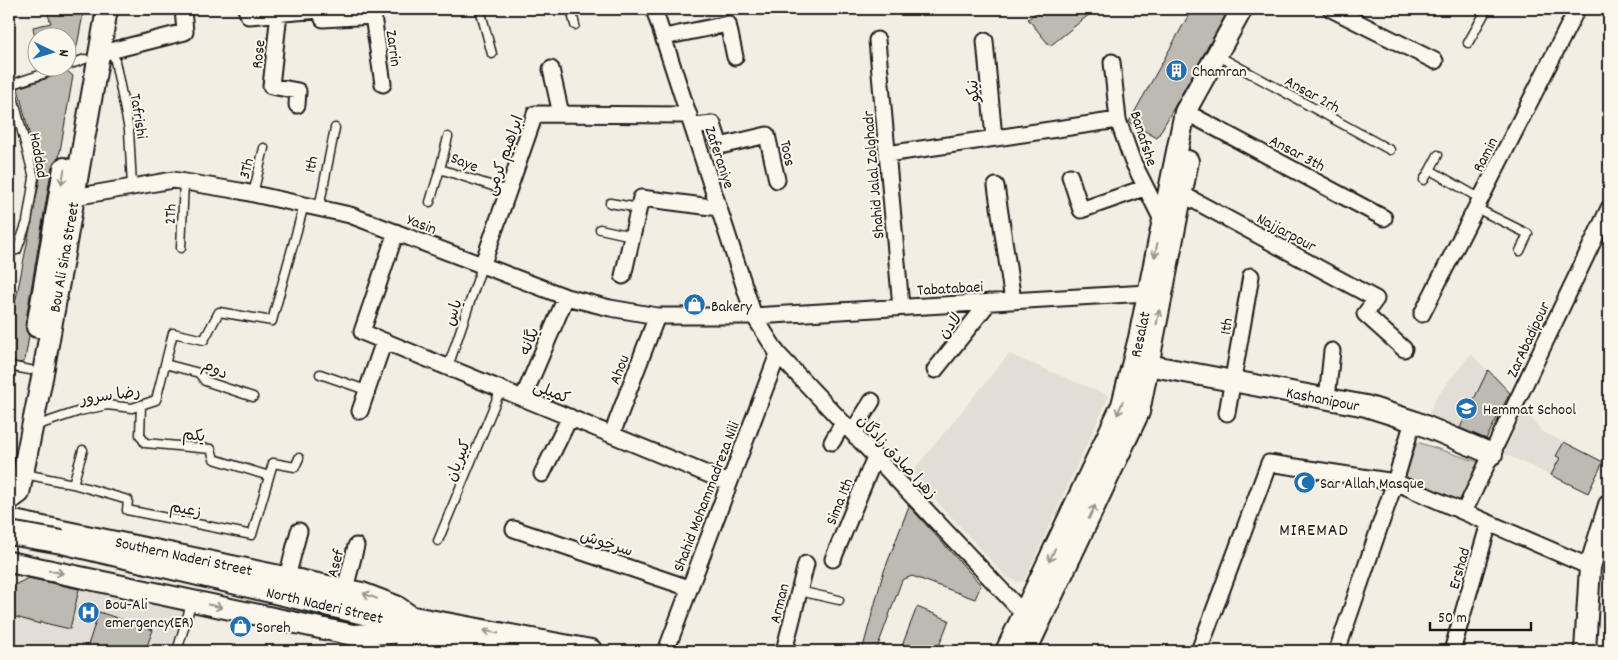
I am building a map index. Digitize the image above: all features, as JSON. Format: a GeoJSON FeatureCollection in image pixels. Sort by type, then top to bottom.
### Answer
{"type":"FeatureCollection","features":[{"type":"Feature","properties":{"kind":"main road","name":"Bou Ali Sina Street"},"geometry":{"type":"LineString","coordinates":[[16,478],[32,427],[74,197],[91,57],[93,9]]}},
{"type":"Feature","properties":{"kind":"main road","name":"Bou Ali Sina Street"},"geometry":{"type":"LineString","coordinates":[[9,500],[19,493],[16,478],[30,370],[48,258],[91,57],[106,9]]}},
{"type":"Feature","properties":{"kind":"main road","name":"Resalat"},"geometry":{"type":"LineString","coordinates":[[1006,651],[1032,618],[1139,412],[1147,293],[1184,112],[1242,9]]}},
{"type":"Feature","properties":{"kind":"main road","name":"Resalat"},"geometry":{"type":"LineString","coordinates":[[1141,364],[1182,194],[1195,117],[1252,9]]}},
{"type":"Feature","properties":{"kind":"main road","name":"Kashanipour"},"geometry":{"type":"LineString","coordinates":[[1141,364],[1366,406],[1413,421],[1492,454]]}},
{"type":"Feature","properties":{"kind":"main road"},"geometry":{"type":"LineString","coordinates":[[1585,651],[1590,567],[1609,505]]}},
{"type":"Feature","properties":{"kind":"main road","name":"Southern Naderi Street"},"geometry":{"type":"LineString","coordinates":[[12,527],[60,550]]}},
{"type":"Feature","properties":{"kind":"main road","name":"Southern Naderi Street"},"geometry":{"type":"LineString","coordinates":[[12,527],[287,577],[362,593],[396,606],[408,634]]}},
{"type":"Feature","properties":{"kind":"main road"},"geometry":{"type":"LineString","coordinates":[[12,555],[60,550]]}},
{"type":"Feature","properties":{"kind":"main road","name":"North Naderi Street"},"geometry":{"type":"LineString","coordinates":[[60,550],[408,634],[495,651]]}},
{"type":"Feature","properties":{"kind":"main road"},"geometry":{"type":"LineString","coordinates":[[12,555],[192,601],[353,635],[408,634]]}},
{"type":"Feature","properties":{"kind":"main road","name":"Resalat"},"geometry":{"type":"LineString","coordinates":[[1026,651],[1032,618]]}},
{"type":"Feature","properties":{"kind":"main road","name":"North Naderi Street"},"geometry":{"type":"LineString","coordinates":[[408,634],[591,651]]}},
{"type":"Feature","properties":{"kind":"street"},"geometry":{"type":"LineString","coordinates":[[91,57],[185,32],[183,9]]}},
{"type":"Feature","properties":{"kind":"street"},"geometry":{"type":"LineString","coordinates":[[246,9],[250,16],[279,14]]}},
{"type":"Feature","properties":{"kind":"street","name":"Zaferaniye"},"geometry":{"type":"LineString","coordinates":[[654,9],[754,316]]}},
{"type":"Feature","properties":{"kind":"street"},"geometry":{"type":"LineString","coordinates":[[1331,9],[1435,61]]}},
{"type":"Feature","properties":{"kind":"street","name":"Ramin"},"geometry":{"type":"LineString","coordinates":[[1422,314],[1577,9]]}},
{"type":"Feature","properties":{"kind":"street","name":"Zarrin"},"geometry":{"type":"LineString","coordinates":[[279,14],[320,10],[323,19],[373,16],[383,84]]}},
{"type":"Feature","properties":{"kind":"street","name":"Rose"},"geometry":{"type":"LineString","coordinates":[[279,14],[271,86],[298,91],[297,105]]}},
{"type":"Feature","properties":{"kind":"street"},"geometry":{"type":"LineString","coordinates":[[664,37],[728,24],[735,57]]}},
{"type":"Feature","properties":{"kind":"street","name":"Shahid Jalal Zolghadr"},"geometry":{"type":"LineString","coordinates":[[877,40],[901,307]]}},
{"type":"Feature","properties":{"kind":"street","name":"نیکو"},"geometry":{"type":"LineString","coordinates":[[986,41],[994,138]]}},
{"type":"Feature","properties":{"kind":"street","name":"Banafshe"},"geometry":{"type":"LineString","coordinates":[[1112,62],[1118,120],[1144,188],[1162,220]]}},
{"type":"Feature","properties":{"kind":"street"},"geometry":{"type":"LineString","coordinates":[[551,69],[561,114]]}},
{"type":"Feature","properties":{"kind":"street","name":"ابراهیم کرمی"},"geometry":{"type":"LineString","coordinates":[[482,266],[535,114],[691,121]]}},
{"type":"Feature","properties":{"kind":"street","name":"Ansar 3th"},"geometry":{"type":"LineString","coordinates":[[1195,117],[1384,218]]}},
{"type":"Feature","properties":{"kind":"street"},"geometry":{"type":"LineString","coordinates":[[887,154],[1118,120]]}},
{"type":"Feature","properties":{"kind":"street","name":"Toos"},"geometry":{"type":"LineString","coordinates":[[691,121],[713,124],[720,146],[767,136],[777,180]]}},
{"type":"Feature","properties":{"kind":"street"},"geometry":{"type":"LineString","coordinates":[[1070,176],[1080,210],[1144,188]]}},
{"type":"Feature","properties":{"kind":"street","name":"Yasin"},"geometry":{"type":"LineString","coordinates":[[74,197],[173,180],[253,194],[350,215],[566,297],[610,308],[657,316],[754,316]]}},
{"type":"Feature","properties":{"kind":"street"},"geometry":{"type":"LineString","coordinates":[[996,186],[1013,301]]}},
{"type":"Feature","properties":{"kind":"street","name":"Najjarpour"},"geometry":{"type":"LineString","coordinates":[[1182,194],[1376,299],[1364,314],[1404,349]]}},
{"type":"Feature","properties":{"kind":"street"},"geometry":{"type":"LineString","coordinates":[[623,276],[641,198],[719,208]]}},
{"type":"Feature","properties":{"kind":"street","name":"ZarAbadipour"},"geometry":{"type":"LineString","coordinates":[[1464,512],[1609,208]]}},
{"type":"Feature","properties":{"kind":"street","name":"کمیلی"},"geometry":{"type":"LineString","coordinates":[[396,232],[362,332],[730,483]]}},
{"type":"Feature","properties":{"kind":"street","name":"1th"},"geometry":{"type":"LineString","coordinates":[[1233,381],[1251,276]]}},
{"type":"Feature","properties":{"kind":"street","name":"Tabatabaei"},"geometry":{"type":"LineString","coordinates":[[754,316],[1147,293]]}},
{"type":"Feature","properties":{"kind":"street","name":"یگانه"},"geometry":{"type":"LineString","coordinates":[[523,398],[566,297]]}},
{"type":"Feature","properties":{"kind":"street","name":"لادن"},"geometry":{"type":"LineString","coordinates":[[935,370],[989,302]]}},
{"type":"Feature","properties":{"kind":"street","name":"Ahou"},"geometry":{"type":"LineString","coordinates":[[612,434],[657,316]]}},
{"type":"Feature","properties":{"kind":"street","name":"زهرا صادق زادگان"},"geometry":{"type":"LineString","coordinates":[[754,316],[778,354],[1032,618]]}},
{"type":"Feature","properties":{"kind":"street"},"geometry":{"type":"LineString","coordinates":[[360,410],[384,341]]}},
{"type":"Feature","properties":{"kind":"street"},"geometry":{"type":"LineString","coordinates":[[1327,399],[1332,351]]}},
{"type":"Feature","properties":{"kind":"street","name":"Shahid Mohammadreza Nili"},"geometry":{"type":"LineString","coordinates":[[666,651],[778,354]]}},
{"type":"Feature","properties":{"kind":"street"},"geometry":{"type":"LineString","coordinates":[[1227,413],[1233,381]]}},
{"type":"Feature","properties":{"kind":"street"},"geometry":{"type":"LineString","coordinates":[[856,437],[858,423],[872,401]]}},
{"type":"Feature","properties":{"kind":"street"},"geometry":{"type":"LineString","coordinates":[[542,474],[570,417]]}},
{"type":"Feature","properties":{"kind":"street"},"geometry":{"type":"LineString","coordinates":[[1336,651],[1395,482],[1413,421]]}},
{"type":"Feature","properties":{"kind":"street"},"geometry":{"type":"LineString","coordinates":[[832,442],[843,423]]}},
{"type":"Feature","properties":{"kind":"street","name":"Sima 1th"},"geometry":{"type":"LineString","coordinates":[[833,560],[875,456]]}},
{"type":"Feature","properties":{"kind":"street"},"geometry":{"type":"LineString","coordinates":[[1199,651],[1269,463],[1395,482],[1590,567]]}},
{"type":"Feature","properties":{"kind":"street","name":"Ershad"},"geometry":{"type":"LineString","coordinates":[[1452,651],[1489,523]]}},
{"type":"Feature","properties":{"kind":"street","name":"سرخوش"},"geometry":{"type":"LineString","coordinates":[[514,529],[690,588]]}},
{"type":"Feature","properties":{"kind":"street"},"geometry":{"type":"LineString","coordinates":[[287,577],[299,531]]}},
{"type":"Feature","properties":{"kind":"street","name":"Asef"},"geometry":{"type":"LineString","coordinates":[[345,589],[356,546]]}},
{"type":"Feature","properties":{"kind":"street","name":"Arman"},"geometry":{"type":"LineString","coordinates":[[784,651],[806,564]]}},
{"type":"Feature","properties":{"kind":"lane"},"geometry":{"type":"LineString","coordinates":[[480,9],[492,54]]}},
{"type":"Feature","properties":{"kind":"lane"},"geometry":{"type":"LineString","coordinates":[[571,9],[575,25]]}},
{"type":"Feature","properties":{"kind":"lane"},"geometry":{"type":"LineString","coordinates":[[1468,43],[1487,9]]}},
{"type":"Feature","properties":{"kind":"lane","name":"Tafrishi"},"geometry":{"type":"LineString","coordinates":[[91,57],[129,130],[132,186]]}},
{"type":"Feature","properties":{"kind":"lane","name":"Ansar 2rh"},"geometry":{"type":"LineString","coordinates":[[1224,59],[1390,150]]}},
{"type":"Feature","properties":{"kind":"lane"},"geometry":{"type":"LineString","coordinates":[[10,85],[31,78]]}},
{"type":"Feature","properties":{"kind":"lane","name":"Haddad"},"geometry":{"type":"LineString","coordinates":[[9,251],[18,250],[27,222],[34,178],[10,85]]}},
{"type":"Feature","properties":{"kind":"lane","name":"1th"},"geometry":{"type":"LineString","coordinates":[[311,206],[335,128]]}},
{"type":"Feature","properties":{"kind":"lane","name":"Saye"},"geometry":{"type":"LineString","coordinates":[[448,137],[440,169],[508,191]]}},
{"type":"Feature","properties":{"kind":"lane","name":"3Th"},"geometry":{"type":"LineString","coordinates":[[253,194],[264,148]]}},
{"type":"Feature","properties":{"kind":"lane"},"geometry":{"type":"LineString","coordinates":[[1424,180],[1438,155]]}},
{"type":"Feature","properties":{"kind":"lane"},"geometry":{"type":"LineString","coordinates":[[430,202],[440,169]]}},
{"type":"Feature","properties":{"kind":"lane"},"geometry":{"type":"LineString","coordinates":[[1430,170],[1478,204],[1528,234],[1520,251]]}},
{"type":"Feature","properties":{"kind":"lane","name":"2Th"},"geometry":{"type":"LineString","coordinates":[[181,248],[184,182]]}},
{"type":"Feature","properties":{"kind":"lane"},"geometry":{"type":"LineString","coordinates":[[610,203],[639,208]]}},
{"type":"Feature","properties":{"kind":"lane","name":"رضا سرور"},"geometry":{"type":"LineString","coordinates":[[32,427],[80,411],[107,405],[132,408],[156,400],[173,333],[204,340],[220,312],[272,321],[311,206]]}},
{"type":"Feature","properties":{"kind":"lane"},"geometry":{"type":"LineString","coordinates":[[600,229],[632,236]]}},
{"type":"Feature","properties":{"kind":"lane","name":"یاس"},"geometry":{"type":"LineString","coordinates":[[448,367],[482,266]]}},
{"type":"Feature","properties":{"kind":"lane","name":"دوم"},"geometry":{"type":"LineString","coordinates":[[165,364],[199,373],[205,382],[253,397]]}},
{"type":"Feature","properties":{"kind":"lane"},"geometry":{"type":"LineString","coordinates":[[9,366],[30,370]]}},
{"type":"Feature","properties":{"kind":"lane"},"geometry":{"type":"LineString","coordinates":[[320,374],[366,390]]}},
{"type":"Feature","properties":{"kind":"lane","name":"کبیریان"},"geometry":{"type":"LineString","coordinates":[[438,541],[501,389]]}},
{"type":"Feature","properties":{"kind":"lane","name":"یکم"},"geometry":{"type":"LineString","coordinates":[[141,405],[140,435],[145,442],[211,449],[214,459],[269,476]]}},
{"type":"Feature","properties":{"kind":"lane"},"geometry":{"type":"LineString","coordinates":[[74,484],[83,450]]}},
{"type":"Feature","properties":{"kind":"lane"},"geometry":{"type":"LineString","coordinates":[[269,476],[273,463],[295,467],[298,458]]}},
{"type":"Feature","properties":{"kind":"lane","name":"زعیم"},"geometry":{"type":"LineString","coordinates":[[16,478],[74,484],[128,500],[128,510],[252,535],[269,476]]}},
{"type":"Feature","properties":{"kind":"lane"},"geometry":{"type":"LineString","coordinates":[[799,591],[840,600]]}},
{"type":"Feature","properties":{"kind":"lane"},"geometry":{"type":"LineString","coordinates":[[177,651],[192,601]]}},
{"type":"Feature","properties":{"kind":"shaded area"},"geometry":{"type":"Polygon","coordinates":[[[1009,354],[1109,396],[1024,581],[1018,582],[1006,577],[911,473],[1009,354]]]}},
{"type":"Feature","properties":{"kind":"shaded area","name":"Hemmat School"},"geometry":{"type":"Polygon","coordinates":[[[1471,354],[1510,393],[1485,442],[1427,419],[1436,397],[1471,354]]]}},
{"type":"Feature","properties":{"kind":"shaded area"},"geometry":{"type":"Polygon","coordinates":[[[1525,410],[1541,431],[1603,462],[1588,493],[1503,453],[1525,410]]]}},
{"type":"Feature","properties":{"kind":"shaded area"},"geometry":{"type":"Polygon","coordinates":[[[1417,442],[1481,463],[1460,506],[1404,481],[1417,442]]]}},
{"type":"Feature","properties":{"kind":"shaded area"},"geometry":{"type":"Polygon","coordinates":[[[33,578],[184,608],[171,651],[9,651],[9,589],[17,582],[33,578]]]}},
{"type":"Feature","properties":{"kind":"building"},"geometry":{"type":"Polygon","coordinates":[[[46,9],[84,9],[78,41],[78,28],[33,28],[51,23],[46,9]]]}},
{"type":"Feature","properties":{"kind":"building"},"geometry":{"type":"Polygon","coordinates":[[[1040,9],[1096,9],[1050,46],[1028,19],[1040,9]]]}},
{"type":"Feature","properties":{"kind":"building","name":"Chamran"},"geometry":{"type":"Polygon","coordinates":[[[1192,9],[1229,9],[1157,138],[1129,122],[1192,9]]]}},
{"type":"Feature","properties":{"kind":"building"},"geometry":{"type":"Polygon","coordinates":[[[48,78],[73,78],[59,157],[52,166],[25,325],[29,336],[25,360],[21,363],[9,361],[9,318],[12,319],[40,178],[18,88],[48,78]]]}},
{"type":"Feature","properties":{"kind":"building"},"geometry":{"type":"Polygon","coordinates":[[[1488,370],[1510,393],[1486,439],[1460,428],[1488,370]]]}},
{"type":"Feature","properties":{"kind":"building"},"geometry":{"type":"Polygon","coordinates":[[[1564,442],[1603,462],[1588,493],[1551,475],[1560,458],[1556,456],[1564,442]]]}},
{"type":"Feature","properties":{"kind":"building"},"geometry":{"type":"Polygon","coordinates":[[[909,506],[981,585],[975,599],[912,576],[902,580],[876,651],[862,651],[883,574],[909,506]]]}},
{"type":"Feature","properties":{"kind":"building"},"geometry":{"type":"Polygon","coordinates":[[[28,578],[79,589],[70,629],[40,622],[40,624],[9,615],[9,588],[28,578]]]}},
{"type":"Feature","properties":{"kind":"building"},"geometry":{"type":"Polygon","coordinates":[[[917,607],[949,620],[937,651],[914,644],[913,651],[900,651],[917,607]]]}},
{"type":"Feature","properties":{"kind":"building"},"geometry":{"type":"Polygon","coordinates":[[[99,612],[153,630],[145,651],[86,651],[99,612]]]}},
{"type":"Feature","properties":{"kind":"place","name":"Chamran"},"geometry":{"type":"Point","coordinates":[1176,70]}},
{"type":"Feature","properties":{"kind":"place","name":"Bakery"},"geometry":{"type":"Point","coordinates":[695,305]}},
{"type":"Feature","properties":{"kind":"place","name":"Hemmat School"},"geometry":{"type":"Point","coordinates":[1467,408]}},
{"type":"Feature","properties":{"kind":"place","name":"Sar Allah Masque"},"geometry":{"type":"Point","coordinates":[1304,482]}},
{"type":"Feature","properties":{"kind":"place","name":"Bou-Ali emergency(ER)"},"geometry":{"type":"Point","coordinates":[89,612]}},
{"type":"Feature","properties":{"kind":"place","name":"Soreh"},"geometry":{"type":"Point","coordinates":[240,626]}},
{"type":"Feature","properties":{"kind":"district","name":"MIREMAD"},"geometry":{"type":"Point","coordinates":[1314,529]}}]}
